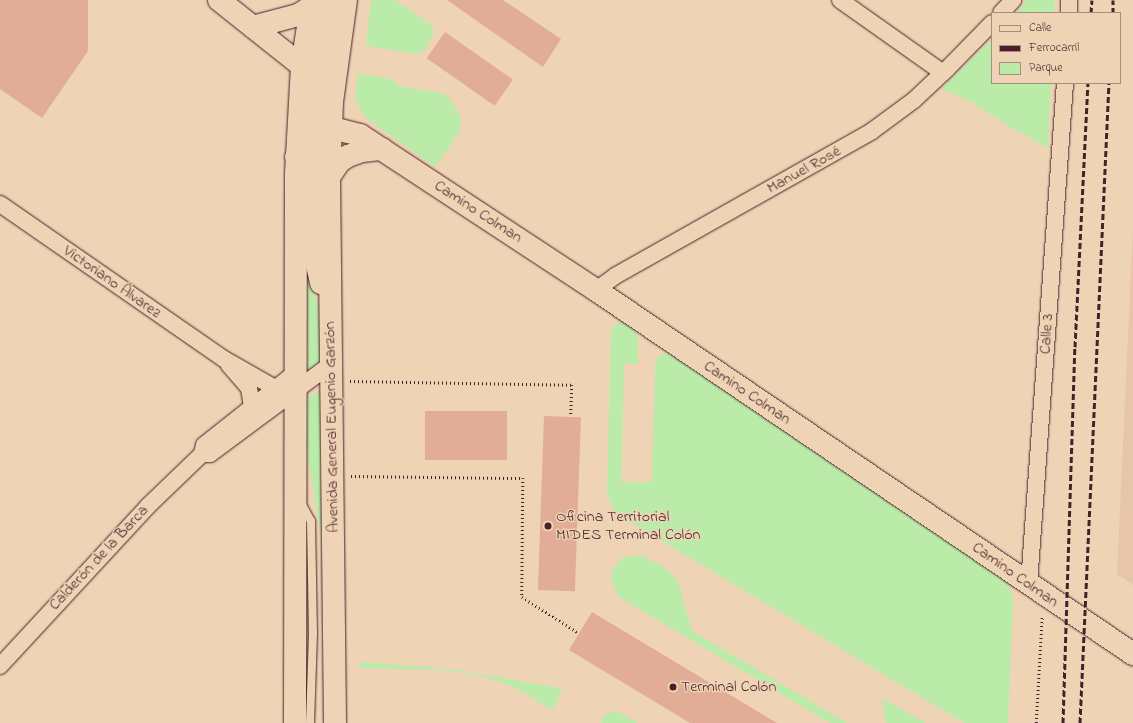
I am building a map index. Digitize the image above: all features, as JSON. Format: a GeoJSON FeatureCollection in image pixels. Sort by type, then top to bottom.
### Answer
{"type":"FeatureCollection","features":[{"type":"Feature","properties":{"kind":"main road","name":"Camino Colman"},"geometry":{"type":"LineString","coordinates":[[219,0],[253,27],[320,66],[332,102],[360,135]]}},
{"type":"Feature","properties":{"kind":"main road"},"geometry":{"type":"LineString","coordinates":[[323,133],[313,96],[320,66],[346,0]]}},
{"type":"Feature","properties":{"kind":"main road"},"geometry":{"type":"LineString","coordinates":[[253,27],[298,15],[317,2]]}},
{"type":"Feature","properties":{"kind":"main road"},"geometry":{"type":"LineString","coordinates":[[317,2],[320,66],[332,102],[323,133],[314,252],[318,276],[330,309]]}},
{"type":"Feature","properties":{"kind":"main road","name":"Avenida General Eugenio Garzón"},"geometry":{"type":"LineString","coordinates":[[295,723],[296,491],[288,383],[296,157],[320,66]]}},
{"type":"Feature","properties":{"kind":"main road","name":"Camino Colman"},"geometry":{"type":"LineString","coordinates":[[323,133],[349,131],[360,135],[382,149],[596,290],[1133,654]]}},
{"type":"Feature","properties":{"kind":"main road"},"geometry":{"type":"LineString","coordinates":[[296,157],[303,144],[323,133]]}},
{"type":"Feature","properties":{"kind":"main road","name":"Avenida General Eugenio Garzón"},"geometry":{"type":"LineString","coordinates":[[323,133],[329,177],[335,723]]}},
{"type":"Feature","properties":{"kind":"main road"},"geometry":{"type":"LineString","coordinates":[[329,177],[348,156],[362,151],[382,149]]}},
{"type":"Feature","properties":{"kind":"street"},"geometry":{"type":"LineString","coordinates":[[840,0],[944,73]]}},
{"type":"Feature","properties":{"kind":"street"},"geometry":{"type":"LineString","coordinates":[[1002,12],[1013,0]]}},
{"type":"Feature","properties":{"kind":"street"},"geometry":{"type":"LineString","coordinates":[[1069,0],[1069,12]]}},
{"type":"Feature","properties":{"kind":"street","name":"Manuel Rosé"},"geometry":{"type":"LineString","coordinates":[[596,290],[615,276],[872,131],[914,100],[944,73],[991,23]]}},
{"type":"Feature","properties":{"kind":"street","name":"Calle 3"},"geometry":{"type":"LineString","coordinates":[[1036,589],[1065,84]]}},
{"type":"Feature","properties":{"kind":"street","name":"Victoriano Álvarez"},"geometry":{"type":"LineString","coordinates":[[0,204],[224,359],[288,383]]}},
{"type":"Feature","properties":{"kind":"street","name":"Victoriano Álvarez"},"geometry":{"type":"LineString","coordinates":[[224,359],[249,388],[252,406]]}},
{"type":"Feature","properties":{"kind":"street","name":"Calderón de la Barca"},"geometry":{"type":"LineString","coordinates":[[0,666],[148,506],[202,454],[204,445],[252,406],[288,383],[332,372]]}},
{"type":"Feature","properties":{"kind":"street","name":"Calderón de la Barca"},"geometry":{"type":"LineString","coordinates":[[202,454],[210,454],[288,383]]}},
{"type":"Feature","properties":{"kind":"lane","name":"Avenida General Eugenio Garzón"},"geometry":{"type":"LineString","coordinates":[[296,491],[311,521],[312,668],[310,723]]}},
{"type":"Feature","properties":{"kind":"path"},"geometry":{"type":"LineString","coordinates":[[332,372],[572,385],[571,414]]}},
{"type":"Feature","properties":{"kind":"path"},"geometry":{"type":"LineString","coordinates":[[333,476],[523,478],[522,597],[579,633]]}},
{"type":"Feature","properties":{"kind":"path"},"geometry":{"type":"LineString","coordinates":[[1036,589],[1036,723]]}},
{"type":"Feature","properties":{"kind":"shaded area"},"geometry":{"type":"Polygon","coordinates":[[[1133,228],[1133,585],[1117,574],[1133,228]]]}},
{"type":"Feature","properties":{"kind":"green space"},"geometry":{"type":"Polygon","coordinates":[[[371,0],[395,0],[433,26],[433,36],[424,51],[418,54],[366,46],[371,0]]]}},
{"type":"Feature","properties":{"kind":"green space"},"geometry":{"type":"Polygon","coordinates":[[[1027,0],[1055,0],[1054,12],[1017,12],[1027,0]]]}},
{"type":"Feature","properties":{"kind":"green space"},"geometry":{"type":"Polygon","coordinates":[[[991,40],[991,84],[1051,84],[1048,148],[1010,127],[970,101],[941,89],[991,40]]]}},
{"type":"Feature","properties":{"kind":"green space"},"geometry":{"type":"Polygon","coordinates":[[[358,73],[394,80],[399,86],[442,93],[450,98],[461,119],[459,133],[435,167],[367,119],[355,100],[358,73]]]}},
{"type":"Feature","properties":{"kind":"green space"},"geometry":{"type":"Polygon","coordinates":[[[305,175],[311,276],[319,311],[321,356],[318,364],[308,370],[305,175]]]}},
{"type":"Feature","properties":{"kind":"green space"},"geometry":{"type":"Polygon","coordinates":[[[619,322],[625,323],[635,329],[638,337],[638,364],[624,364],[621,482],[652,482],[655,362],[661,354],[672,353],[1005,580],[1010,587],[1013,601],[1008,723],[964,723],[614,512],[607,494],[611,333],[613,326],[619,322]]]}},
{"type":"Feature","properties":{"kind":"green space"},"geometry":{"type":"Polygon","coordinates":[[[319,391],[321,392],[329,643],[326,646],[323,643],[323,549],[306,447],[306,398],[319,391]]]}},
{"type":"Feature","properties":{"kind":"green space"},"geometry":{"type":"Polygon","coordinates":[[[640,555],[664,567],[678,581],[692,631],[847,723],[830,723],[619,597],[611,582],[612,570],[623,557],[640,555]]]}},
{"type":"Feature","properties":{"kind":"green space"},"geometry":{"type":"Polygon","coordinates":[[[361,662],[451,669],[560,688],[562,691],[554,708],[551,709],[512,686],[478,675],[443,670],[361,668],[358,665],[361,662]]]}},
{"type":"Feature","properties":{"kind":"green space"},"geometry":{"type":"Polygon","coordinates":[[[882,699],[884,699],[925,723],[886,723],[882,699]]]}},
{"type":"Feature","properties":{"kind":"green space"},"geometry":{"type":"Polygon","coordinates":[[[614,711],[637,723],[601,723],[605,715],[614,711]]]}},
{"type":"Feature","properties":{"kind":"building"},"geometry":{"type":"Polygon","coordinates":[[[0,0],[88,0],[88,51],[42,118],[0,89],[0,0]]]}},
{"type":"Feature","properties":{"kind":"building"},"geometry":{"type":"Polygon","coordinates":[[[447,0],[503,0],[561,39],[543,67],[447,0]]]}},
{"type":"Feature","properties":{"kind":"building"},"geometry":{"type":"Polygon","coordinates":[[[445,32],[513,80],[495,106],[427,58],[445,32]]]}},
{"type":"Feature","properties":{"kind":"building"},"geometry":{"type":"Polygon","coordinates":[[[425,411],[507,411],[507,460],[425,460],[425,411]]]}},
{"type":"Feature","properties":{"kind":"building"},"geometry":{"type":"Polygon","coordinates":[[[544,416],[581,417],[575,591],[538,590],[544,416]]]}},
{"type":"Feature","properties":{"kind":"building","name":"Terminal Colón"},"geometry":{"type":"Polygon","coordinates":[[[592,612],[777,723],[690,723],[569,650],[592,612]]]}},
{"type":"Feature","properties":{"kind":"railway"},"geometry":{"type":"LineString","coordinates":[[1091,12],[1092,0]]}},
{"type":"Feature","properties":{"kind":"railway"},"geometry":{"type":"LineString","coordinates":[[1113,0],[1113,12]]}},
{"type":"Feature","properties":{"kind":"railway"},"geometry":{"type":"LineString","coordinates":[[1063,723],[1075,347],[1088,84]]}},
{"type":"Feature","properties":{"kind":"railway"},"geometry":{"type":"LineString","coordinates":[[1080,723],[1109,84]]}},
{"type":"Feature","properties":{"kind":"place","name":"Oficina Territorial MIDES Terminal Colón"},"geometry":{"type":"Point","coordinates":[548,526]}},
{"type":"Feature","properties":{"kind":"place","name":"Terminal Colón"},"geometry":{"type":"Point","coordinates":[673,687]}}]}
